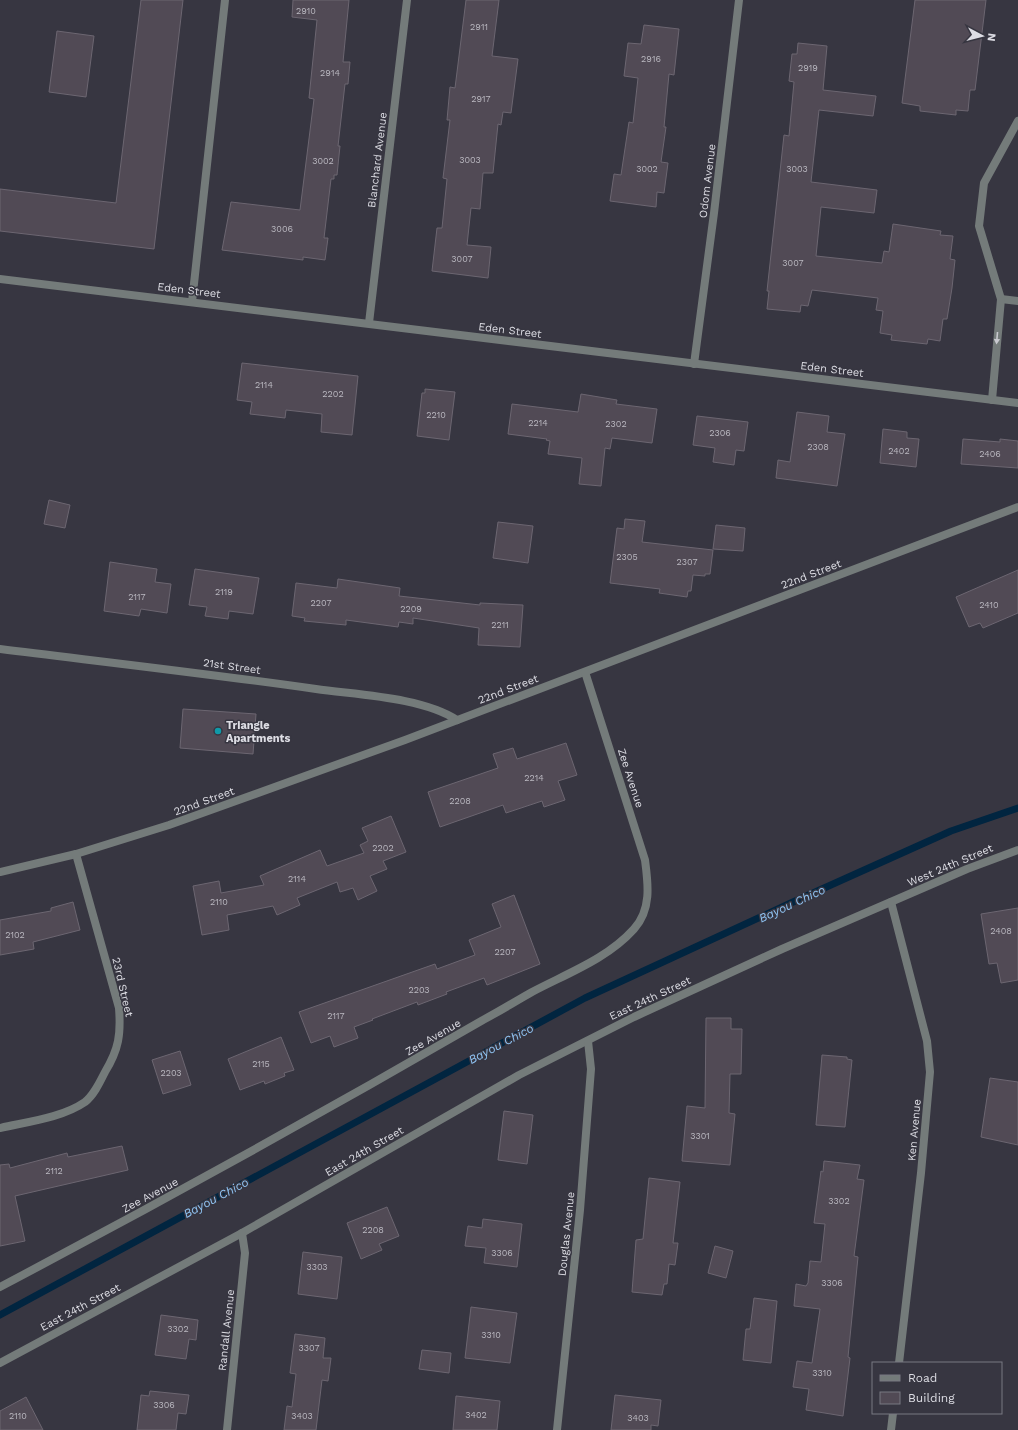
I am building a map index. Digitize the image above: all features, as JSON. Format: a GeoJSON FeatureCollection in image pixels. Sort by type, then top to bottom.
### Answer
{"type":"FeatureCollection","features":[{"type":"Feature","properties":{"kind":"street"},"geometry":{"type":"LineString","coordinates":[[192,302],[225,0]]}},
{"type":"Feature","properties":{"kind":"street","name":"Blanchard Avenue"},"geometry":{"type":"LineString","coordinates":[[369,323],[407,0]]}},
{"type":"Feature","properties":{"kind":"street","name":"Odom Avenue"},"geometry":{"type":"LineString","coordinates":[[694,364],[714,213],[739,0]]}},
{"type":"Feature","properties":{"kind":"street"},"geometry":{"type":"LineString","coordinates":[[992,400],[1001,300],[979,226],[984,183],[1018,121]]}},
{"type":"Feature","properties":{"kind":"street","name":"Eden Street"},"geometry":{"type":"LineString","coordinates":[[0,279],[1018,403]]}},
{"type":"Feature","properties":{"kind":"street"},"geometry":{"type":"LineString","coordinates":[[1001,300],[1018,301]]}},
{"type":"Feature","properties":{"kind":"street","name":"22nd Street"},"geometry":{"type":"LineString","coordinates":[[0,872],[76,854],[169,825],[457,720],[1018,507]]}},
{"type":"Feature","properties":{"kind":"street","name":"21st Street"},"geometry":{"type":"LineString","coordinates":[[0,649],[221,676],[397,700],[431,707],[457,720]]}},
{"type":"Feature","properties":{"kind":"street","name":"Zee Avenue"},"geometry":{"type":"LineString","coordinates":[[0,1287],[166,1199],[352,1096],[532,992],[588,964],[624,940],[632,931],[645,911],[649,891],[645,860],[585,672]]}},
{"type":"Feature","properties":{"kind":"street","name":"West 24th Street"},"geometry":{"type":"LineString","coordinates":[[742,967],[967,869],[1018,850]]}},
{"type":"Feature","properties":{"kind":"street","name":"23rd Street"},"geometry":{"type":"LineString","coordinates":[[0,1128],[55,1116],[84,1102],[95,1091],[118,1046],[121,1030],[119,1008],[76,854]]}},
{"type":"Feature","properties":{"kind":"street","name":"Ken Avenue"},"geometry":{"type":"LineString","coordinates":[[891,902],[927,1041],[930,1072],[921,1173],[899,1362]]}},
{"type":"Feature","properties":{"kind":"street","name":"East 24th Street"},"geometry":{"type":"LineString","coordinates":[[0,1362],[242,1233],[519,1076],[634,1017],[742,967]]}},
{"type":"Feature","properties":{"kind":"street","name":"Douglas Avenue"},"geometry":{"type":"LineString","coordinates":[[557,1430],[580,1210],[591,1069],[588,1041]]}},
{"type":"Feature","properties":{"kind":"street","name":"Randall Avenue"},"geometry":{"type":"LineString","coordinates":[[228,1430],[245,1253],[242,1233]]}},
{"type":"Feature","properties":{"kind":"street"},"geometry":{"type":"LineString","coordinates":[[891,1430],[893,1414]]}},
{"type":"Feature","properties":{"kind":"building"},"geometry":{"type":"Polygon","coordinates":[[[141,0],[183,0],[154,249],[0,231],[0,189],[116,203],[141,0]]]}},
{"type":"Feature","properties":{"kind":"building"},"geometry":{"type":"Polygon","coordinates":[[[293,0],[349,0],[343,62],[350,62],[348,84],[345,84],[338,146],[340,146],[337,175],[334,175],[334,179],[331,179],[324,238],[328,238],[325,260],[303,257],[303,260],[222,250],[231,202],[300,210],[314,99],[309,98],[317,20],[292,17],[293,0]]]}},
{"type":"Feature","properties":{"kind":"building"},"geometry":{"type":"Polygon","coordinates":[[[466,0],[499,0],[492,56],[518,59],[511,113],[503,112],[501,125],[498,124],[493,173],[483,173],[480,209],[471,208],[467,245],[491,247],[488,278],[432,271],[437,228],[442,228],[447,179],[443,178],[450,120],[447,120],[450,87],[455,88],[466,0]]]}},
{"type":"Feature","properties":{"kind":"building"},"geometry":{"type":"Polygon","coordinates":[[[915,0],[986,0],[975,90],[970,90],[968,111],[956,110],[956,115],[920,111],[920,106],[902,103],[915,0]]]}},
{"type":"Feature","properties":{"kind":"building"},"geometry":{"type":"Polygon","coordinates":[[[644,25],[679,29],[674,75],[669,74],[664,127],[666,127],[661,162],[668,163],[664,193],[657,192],[656,207],[610,201],[614,174],[621,175],[629,122],[633,123],[638,78],[624,76],[628,43],[641,44],[644,25]]]}},
{"type":"Feature","properties":{"kind":"building"},"geometry":{"type":"Polygon","coordinates":[[[57,31],[94,36],[86,97],[49,92],[57,31]]]}},
{"type":"Feature","properties":{"kind":"building"},"geometry":{"type":"Polygon","coordinates":[[[798,43],[827,46],[823,90],[876,96],[873,116],[819,110],[811,182],[877,190],[874,213],[821,207],[816,256],[882,263],[884,251],[889,252],[893,224],[941,231],[940,235],[953,236],[950,259],[955,260],[952,288],[947,319],[943,319],[940,341],[928,339],[927,344],[891,340],[892,335],[880,333],[883,311],[876,310],[878,298],[812,290],[808,306],[801,305],[800,312],[767,309],[769,291],[767,291],[784,135],[789,136],[794,82],[789,81],[792,54],[797,54],[798,43]]]}},
{"type":"Feature","properties":{"kind":"building"},"geometry":{"type":"Polygon","coordinates":[[[242,363],[358,376],[352,435],[321,432],[322,414],[286,410],[285,418],[250,414],[252,402],[237,400],[242,363]]]}},
{"type":"Feature","properties":{"kind":"building"},"geometry":{"type":"Polygon","coordinates":[[[425,389],[455,392],[449,440],[417,436],[422,393],[425,393],[425,389]]]}},
{"type":"Feature","properties":{"kind":"building"},"geometry":{"type":"Polygon","coordinates":[[[581,394],[617,400],[616,404],[657,409],[652,443],[612,438],[610,449],[605,448],[601,486],[579,484],[582,458],[548,454],[550,441],[546,440],[547,439],[508,434],[512,404],[578,412],[581,394]]]}},
{"type":"Feature","properties":{"kind":"building"},"geometry":{"type":"Polygon","coordinates":[[[797,412],[829,416],[827,432],[845,434],[837,486],[776,478],[778,460],[790,462],[797,412]]]}},
{"type":"Feature","properties":{"kind":"building"},"geometry":{"type":"Polygon","coordinates":[[[697,416],[748,422],[744,451],[736,450],[734,465],[713,462],[715,448],[693,445],[697,416]]]}},
{"type":"Feature","properties":{"kind":"building"},"geometry":{"type":"Polygon","coordinates":[[[883,429],[907,432],[907,438],[919,439],[916,467],[880,463],[883,429]]]}},
{"type":"Feature","properties":{"kind":"building"},"geometry":{"type":"Polygon","coordinates":[[[963,439],[1000,442],[1000,439],[1018,441],[1018,468],[961,464],[963,439]]]}},
{"type":"Feature","properties":{"kind":"building"},"geometry":{"type":"Polygon","coordinates":[[[49,500],[70,505],[65,528],[44,524],[49,500]]]}},
{"type":"Feature","properties":{"kind":"building"},"geometry":{"type":"Polygon","coordinates":[[[625,519],[645,521],[642,542],[713,550],[710,574],[705,574],[705,576],[693,575],[691,591],[688,591],[687,597],[659,593],[660,589],[610,583],[617,528],[624,529],[625,519]]]}},
{"type":"Feature","properties":{"kind":"building"},"geometry":{"type":"Polygon","coordinates":[[[498,522],[533,526],[528,563],[493,558],[498,522]]]}},
{"type":"Feature","properties":{"kind":"building"},"geometry":{"type":"Polygon","coordinates":[[[716,525],[745,528],[743,551],[713,549],[716,525]]]}},
{"type":"Feature","properties":{"kind":"building"},"geometry":{"type":"Polygon","coordinates":[[[110,562],[157,569],[155,582],[171,584],[167,613],[141,609],[139,616],[104,611],[110,562]]]}},
{"type":"Feature","properties":{"kind":"building"},"geometry":{"type":"Polygon","coordinates":[[[195,569],[259,578],[253,614],[229,611],[228,619],[205,616],[207,607],[189,605],[195,569]]]}},
{"type":"Feature","properties":{"kind":"building"},"geometry":{"type":"Polygon","coordinates":[[[1018,570],[1018,613],[983,628],[980,623],[969,627],[956,597],[1018,570]]]}},
{"type":"Feature","properties":{"kind":"building"},"geometry":{"type":"Polygon","coordinates":[[[338,579],[400,588],[399,596],[480,605],[480,603],[523,605],[520,647],[478,645],[479,628],[413,618],[413,624],[399,622],[398,627],[346,620],[346,625],[304,621],[305,618],[292,616],[296,583],[337,588],[338,579]]]}},
{"type":"Feature","properties":{"kind":"building","name":"Triangle Apartments"},"geometry":{"type":"Polygon","coordinates":[[[183,709],[256,714],[253,754],[180,748],[183,709]]]}},
{"type":"Feature","properties":{"kind":"building"},"geometry":{"type":"Polygon","coordinates":[[[566,743],[577,775],[558,781],[565,800],[544,807],[542,801],[506,813],[503,805],[440,827],[428,792],[498,768],[493,754],[513,748],[517,759],[566,743]]]}},
{"type":"Feature","properties":{"kind":"building"},"geometry":{"type":"Polygon","coordinates":[[[391,816],[406,852],[383,861],[387,869],[370,876],[377,891],[358,900],[353,888],[340,892],[337,882],[297,898],[300,905],[277,915],[273,906],[227,915],[229,930],[202,935],[193,886],[219,881],[221,893],[264,885],[260,876],[320,850],[327,866],[364,853],[360,845],[368,841],[362,828],[391,816]]]}},
{"type":"Feature","properties":{"kind":"building"},"geometry":{"type":"Polygon","coordinates":[[[514,895],[540,964],[487,985],[484,978],[446,992],[447,994],[418,1005],[417,1002],[372,1019],[373,1020],[354,1027],[358,1038],[334,1047],[330,1036],[311,1043],[299,1012],[435,964],[437,969],[475,955],[469,940],[501,927],[492,904],[514,895]]]}},
{"type":"Feature","properties":{"kind":"building"},"geometry":{"type":"Polygon","coordinates":[[[73,902],[80,930],[33,942],[34,949],[0,955],[0,920],[51,911],[51,908],[73,902]]]}},
{"type":"Feature","properties":{"kind":"building"},"geometry":{"type":"Polygon","coordinates":[[[1018,908],[1018,980],[1001,983],[997,963],[989,964],[981,914],[1018,908]]]}},
{"type":"Feature","properties":{"kind":"building"},"geometry":{"type":"Polygon","coordinates":[[[706,1018],[731,1018],[731,1029],[742,1029],[741,1074],[730,1074],[729,1113],[735,1114],[730,1165],[682,1161],[687,1106],[705,1108],[706,1018]]]}},
{"type":"Feature","properties":{"kind":"building"},"geometry":{"type":"Polygon","coordinates":[[[281,1037],[294,1070],[284,1073],[285,1076],[265,1084],[264,1081],[240,1090],[228,1059],[281,1037]]]}},
{"type":"Feature","properties":{"kind":"building"},"geometry":{"type":"Polygon","coordinates":[[[180,1051],[191,1085],[163,1094],[152,1060],[180,1051]]]}},
{"type":"Feature","properties":{"kind":"building"},"geometry":{"type":"Polygon","coordinates":[[[822,1055],[847,1057],[847,1059],[852,1060],[845,1127],[816,1125],[822,1055]]]}},
{"type":"Feature","properties":{"kind":"building"},"geometry":{"type":"Polygon","coordinates":[[[990,1078],[1018,1082],[1018,1145],[981,1137],[990,1078]]]}},
{"type":"Feature","properties":{"kind":"building"},"geometry":{"type":"Polygon","coordinates":[[[504,1111],[533,1115],[527,1164],[498,1160],[504,1111]]]}},
{"type":"Feature","properties":{"kind":"building"},"geometry":{"type":"Polygon","coordinates":[[[122,1146],[128,1170],[15,1196],[25,1241],[0,1246],[0,1165],[9,1164],[10,1168],[67,1153],[68,1157],[122,1146]]]}},
{"type":"Feature","properties":{"kind":"building"},"geometry":{"type":"Polygon","coordinates":[[[824,1161],[860,1165],[857,1179],[864,1180],[854,1256],[858,1257],[848,1357],[850,1358],[843,1416],[806,1410],[809,1389],[793,1387],[797,1361],[812,1363],[820,1309],[794,1306],[796,1284],[806,1286],[808,1283],[810,1261],[821,1262],[825,1224],[814,1223],[821,1171],[823,1172],[824,1161]]]}},
{"type":"Feature","properties":{"kind":"building"},"geometry":{"type":"Polygon","coordinates":[[[649,1178],[680,1182],[673,1243],[678,1243],[675,1265],[669,1264],[667,1284],[664,1284],[662,1295],[632,1292],[636,1240],[643,1239],[649,1178]]]}},
{"type":"Feature","properties":{"kind":"building"},"geometry":{"type":"Polygon","coordinates":[[[387,1207],[399,1236],[379,1244],[382,1250],[361,1259],[347,1223],[387,1207]]]}},
{"type":"Feature","properties":{"kind":"building"},"geometry":{"type":"Polygon","coordinates":[[[483,1219],[522,1224],[517,1267],[484,1263],[486,1248],[465,1246],[468,1226],[482,1228],[483,1219]]]}},
{"type":"Feature","properties":{"kind":"building"},"geometry":{"type":"Polygon","coordinates":[[[715,1246],[733,1251],[726,1278],[708,1273],[715,1246]]]}},
{"type":"Feature","properties":{"kind":"building"},"geometry":{"type":"Polygon","coordinates":[[[303,1252],[342,1257],[337,1299],[298,1294],[303,1252]]]}},
{"type":"Feature","properties":{"kind":"building"},"geometry":{"type":"Polygon","coordinates":[[[754,1298],[777,1301],[771,1363],[743,1360],[746,1329],[750,1329],[754,1298]]]}},
{"type":"Feature","properties":{"kind":"building"},"geometry":{"type":"Polygon","coordinates":[[[471,1307],[517,1313],[510,1363],[465,1358],[471,1307]]]}},
{"type":"Feature","properties":{"kind":"building"},"geometry":{"type":"Polygon","coordinates":[[[161,1315],[198,1320],[196,1340],[189,1339],[186,1359],[155,1355],[161,1315]]]}},
{"type":"Feature","properties":{"kind":"building"},"geometry":{"type":"Polygon","coordinates":[[[295,1334],[325,1338],[323,1358],[331,1358],[328,1381],[322,1380],[316,1430],[284,1430],[287,1406],[292,1407],[296,1374],[290,1373],[295,1334]]]}},
{"type":"Feature","properties":{"kind":"building"},"geometry":{"type":"Polygon","coordinates":[[[422,1350],[451,1353],[449,1373],[419,1369],[422,1350]]]}},
{"type":"Feature","properties":{"kind":"building"},"geometry":{"type":"Polygon","coordinates":[[[150,1391],[189,1395],[186,1414],[178,1413],[176,1430],[137,1430],[141,1395],[149,1396],[150,1391]]]}},
{"type":"Feature","properties":{"kind":"building"},"geometry":{"type":"Polygon","coordinates":[[[615,1395],[661,1400],[658,1426],[651,1425],[651,1430],[611,1430],[615,1395]]]}},
{"type":"Feature","properties":{"kind":"building"},"geometry":{"type":"Polygon","coordinates":[[[456,1396],[500,1401],[497,1430],[453,1430],[456,1396]]]}},
{"type":"Feature","properties":{"kind":"building"},"geometry":{"type":"Polygon","coordinates":[[[26,1397],[43,1430],[0,1430],[0,1411],[26,1397]]]}},
{"type":"Feature","properties":{"kind":"waterway","name":"Bayou Chico"},"geometry":{"type":"LineString","coordinates":[[0,1315],[585,998],[951,831],[1018,808]]}},
{"type":"Feature","properties":{"kind":"place","name":"Triangle Apartments"},"geometry":{"type":"Point","coordinates":[218,731]}}]}
